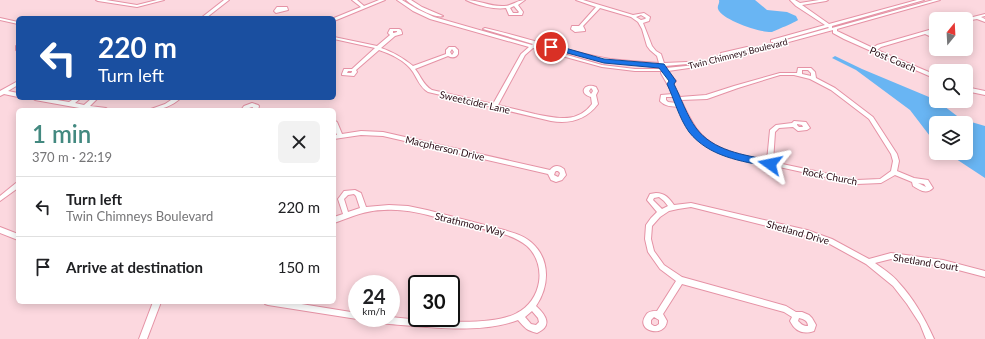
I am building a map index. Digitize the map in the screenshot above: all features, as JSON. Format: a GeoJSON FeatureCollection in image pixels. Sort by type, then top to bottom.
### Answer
{"type":"FeatureCollection","features":[{"type":"Feature","properties":{"kind":"street"},"geometry":{"type":"LineString","coordinates":[[98,0],[137,6],[162,0]]}},
{"type":"Feature","properties":{"kind":"street"},"geometry":{"type":"LineString","coordinates":[[206,16],[227,0]]}},
{"type":"Feature","properties":{"kind":"street"},"geometry":{"type":"LineString","coordinates":[[354,0],[363,7]]}},
{"type":"Feature","properties":{"kind":"street"},"geometry":{"type":"LineString","coordinates":[[336,19],[383,0]]}},
{"type":"Feature","properties":{"kind":"street","name":"Twin Chimneys Boulevard"},"geometry":{"type":"LineString","coordinates":[[399,0],[432,18],[534,45]]}},
{"type":"Feature","properties":{"kind":"street","name":"Twin Chimneys Boulevard"},"geometry":{"type":"LineString","coordinates":[[408,0],[436,15],[602,66],[636,70],[696,66],[834,30],[936,0]]}},
{"type":"Feature","properties":{"kind":"street"},"geometry":{"type":"LineString","coordinates":[[468,0],[499,8],[516,6],[523,0]]}},
{"type":"Feature","properties":{"kind":"street"},"geometry":{"type":"LineString","coordinates":[[578,0],[633,16],[640,22],[647,20],[648,17],[642,14],[633,16]]}},
{"type":"Feature","properties":{"kind":"street","name":"Post Coach"},"geometry":{"type":"LineString","coordinates":[[792,0],[835,32],[873,51],[929,73]]}},
{"type":"Feature","properties":{"kind":"street"},"geometry":{"type":"LineString","coordinates":[[798,5],[826,0]]}},
{"type":"Feature","properties":{"kind":"street","name":"Twin Chimneys Boulevard"},"geometry":{"type":"LineString","coordinates":[[663,68],[692,62],[922,0]]}},
{"type":"Feature","properties":{"kind":"street"},"geometry":{"type":"LineString","coordinates":[[508,8],[511,14],[520,14],[521,12],[516,6]]}},
{"type":"Feature","properties":{"kind":"street"},"geometry":{"type":"LineString","coordinates":[[580,27],[599,6]]}},
{"type":"Feature","properties":{"kind":"street"},"geometry":{"type":"LineString","coordinates":[[283,12],[287,16]]}},
{"type":"Feature","properties":{"kind":"street"},"geometry":{"type":"LineString","coordinates":[[973,18],[985,15]]}},
{"type":"Feature","properties":{"kind":"street"},"geometry":{"type":"LineString","coordinates":[[977,17],[985,21]]}},
{"type":"Feature","properties":{"kind":"street"},"geometry":{"type":"LineString","coordinates":[[0,23],[3,20],[16,23]]}},
{"type":"Feature","properties":{"kind":"street","name":"Rock Church"},"geometry":{"type":"LineString","coordinates":[[640,22],[648,44],[656,53],[654,56],[656,61],[663,68],[666,81],[670,84],[677,97],[692,130],[713,147],[731,155],[857,182],[881,181],[894,172]]}},
{"type":"Feature","properties":{"kind":"street"},"geometry":{"type":"LineString","coordinates":[[873,51],[879,46],[929,31]]}},
{"type":"Feature","properties":{"kind":"street"},"geometry":{"type":"LineString","coordinates":[[925,32],[929,34]]}},
{"type":"Feature","properties":{"kind":"street"},"geometry":{"type":"LineString","coordinates":[[353,70],[392,35]]}},
{"type":"Feature","properties":{"kind":"street","name":"Sweetcider Lane"},"geometry":{"type":"LineString","coordinates":[[336,38],[378,48],[396,55],[412,68],[422,86],[430,91],[556,120],[568,120],[588,113],[595,104],[592,94]]}},
{"type":"Feature","properties":{"kind":"street"},"geometry":{"type":"LineString","coordinates":[[495,106],[513,71],[523,57],[533,50],[534,45]]}},
{"type":"Feature","properties":{"kind":"street"},"geometry":{"type":"LineString","coordinates":[[412,68],[448,54]]}},
{"type":"Feature","properties":{"kind":"street"},"geometry":{"type":"LineString","coordinates":[[681,105],[667,104],[663,101],[663,96],[707,97],[780,74],[799,75],[814,79],[833,89],[875,123],[894,154],[896,161],[894,172],[915,182]]}},
{"type":"Feature","properties":{"kind":"street"},"geometry":{"type":"LineString","coordinates":[[1,93],[16,84]]}},
{"type":"Feature","properties":{"kind":"street"},"geometry":{"type":"LineString","coordinates":[[973,90],[985,94]]}},
{"type":"Feature","properties":{"kind":"street"},"geometry":{"type":"LineString","coordinates":[[1,93],[16,95]]}},
{"type":"Feature","properties":{"kind":"street"},"geometry":{"type":"LineString","coordinates":[[46,100],[92,108]]}},
{"type":"Feature","properties":{"kind":"street"},"geometry":{"type":"LineString","coordinates":[[70,104],[75,100]]}},
{"type":"Feature","properties":{"kind":"street"},"geometry":{"type":"LineString","coordinates":[[85,107],[92,100]]}},
{"type":"Feature","properties":{"kind":"street"},"geometry":{"type":"LineString","coordinates":[[163,108],[175,100]]}},
{"type":"Feature","properties":{"kind":"street"},"geometry":{"type":"LineString","coordinates":[[245,108],[252,105],[256,106],[256,108]]}},
{"type":"Feature","properties":{"kind":"street"},"geometry":{"type":"LineString","coordinates":[[770,164],[772,131],[778,126],[794,125]]}},
{"type":"Feature","properties":{"kind":"street","name":"Macpherson Drive"},"geometry":{"type":"LineString","coordinates":[[337,136],[361,133],[383,134],[550,172]]}},
{"type":"Feature","properties":{"kind":"street"},"geometry":{"type":"LineString","coordinates":[[0,199],[16,187]]}},
{"type":"Feature","properties":{"kind":"street"},"geometry":{"type":"LineString","coordinates":[[346,214],[341,199],[346,193],[355,192],[359,195],[363,210]]}},
{"type":"Feature","properties":{"kind":"street"},"geometry":{"type":"LineString","coordinates":[[661,212],[650,200],[655,194],[664,197],[672,207]]}},
{"type":"Feature","properties":{"kind":"street","name":"Shetland Drive"},"geometry":{"type":"LineString","coordinates":[[796,316],[786,309],[680,280],[662,267],[652,252],[648,239],[648,225],[661,212],[672,207],[691,205],[807,233],[830,241],[868,262],[896,284],[923,322],[930,339]]}},
{"type":"Feature","properties":{"kind":"street","name":"Strathmoor Way"},"geometry":{"type":"LineString","coordinates":[[336,219],[346,214],[390,206],[415,210],[511,234],[524,241],[538,255],[544,268],[540,295],[532,307],[520,317],[501,323],[473,324],[400,319]]}},
{"type":"Feature","properties":{"kind":"street"},"geometry":{"type":"LineString","coordinates":[[0,230],[16,236]]}},
{"type":"Feature","properties":{"kind":"street","name":"Shetland Court"},"geometry":{"type":"LineString","coordinates":[[868,262],[891,256],[943,263],[985,274]]}},
{"type":"Feature","properties":{"kind":"street"},"geometry":{"type":"LineString","coordinates":[[658,316],[680,280]]}},
{"type":"Feature","properties":{"kind":"street"},"geometry":{"type":"LineString","coordinates":[[143,339],[156,304]]}},
{"type":"Feature","properties":{"kind":"street"},"geometry":{"type":"LineString","coordinates":[[281,304],[348,315]]}},
{"type":"Feature","properties":{"kind":"street"},"geometry":{"type":"LineString","coordinates":[[520,317],[529,327],[536,329],[541,326],[543,322],[542,316],[532,307]]}},
{"type":"Feature","properties":{"kind":"water"},"geometry":{"type":"Polygon","coordinates":[[[719,0],[755,0],[767,10],[787,12],[796,16],[798,20],[772,32],[759,30],[742,25],[721,13],[718,9],[719,0]]]}},
{"type":"Feature","properties":{"kind":"water"},"geometry":{"type":"Polygon","coordinates":[[[835,56],[929,97],[929,108],[947,108],[957,116],[929,116],[929,135],[910,110],[856,70],[832,58],[835,56]]]}},
{"type":"Feature","properties":{"kind":"water"},"geometry":{"type":"Polygon","coordinates":[[[973,122],[985,126],[985,178],[958,160],[973,160],[973,122]]]}},
{"type":"Feature","properties":{"kind":"route"},"geometry":{"type":"LineString","coordinates":[[551,47],[604,61],[662,66],[664,72],[668,73],[672,81],[670,84],[692,130],[703,140],[718,150],[731,155],[770,164]]}}]}
